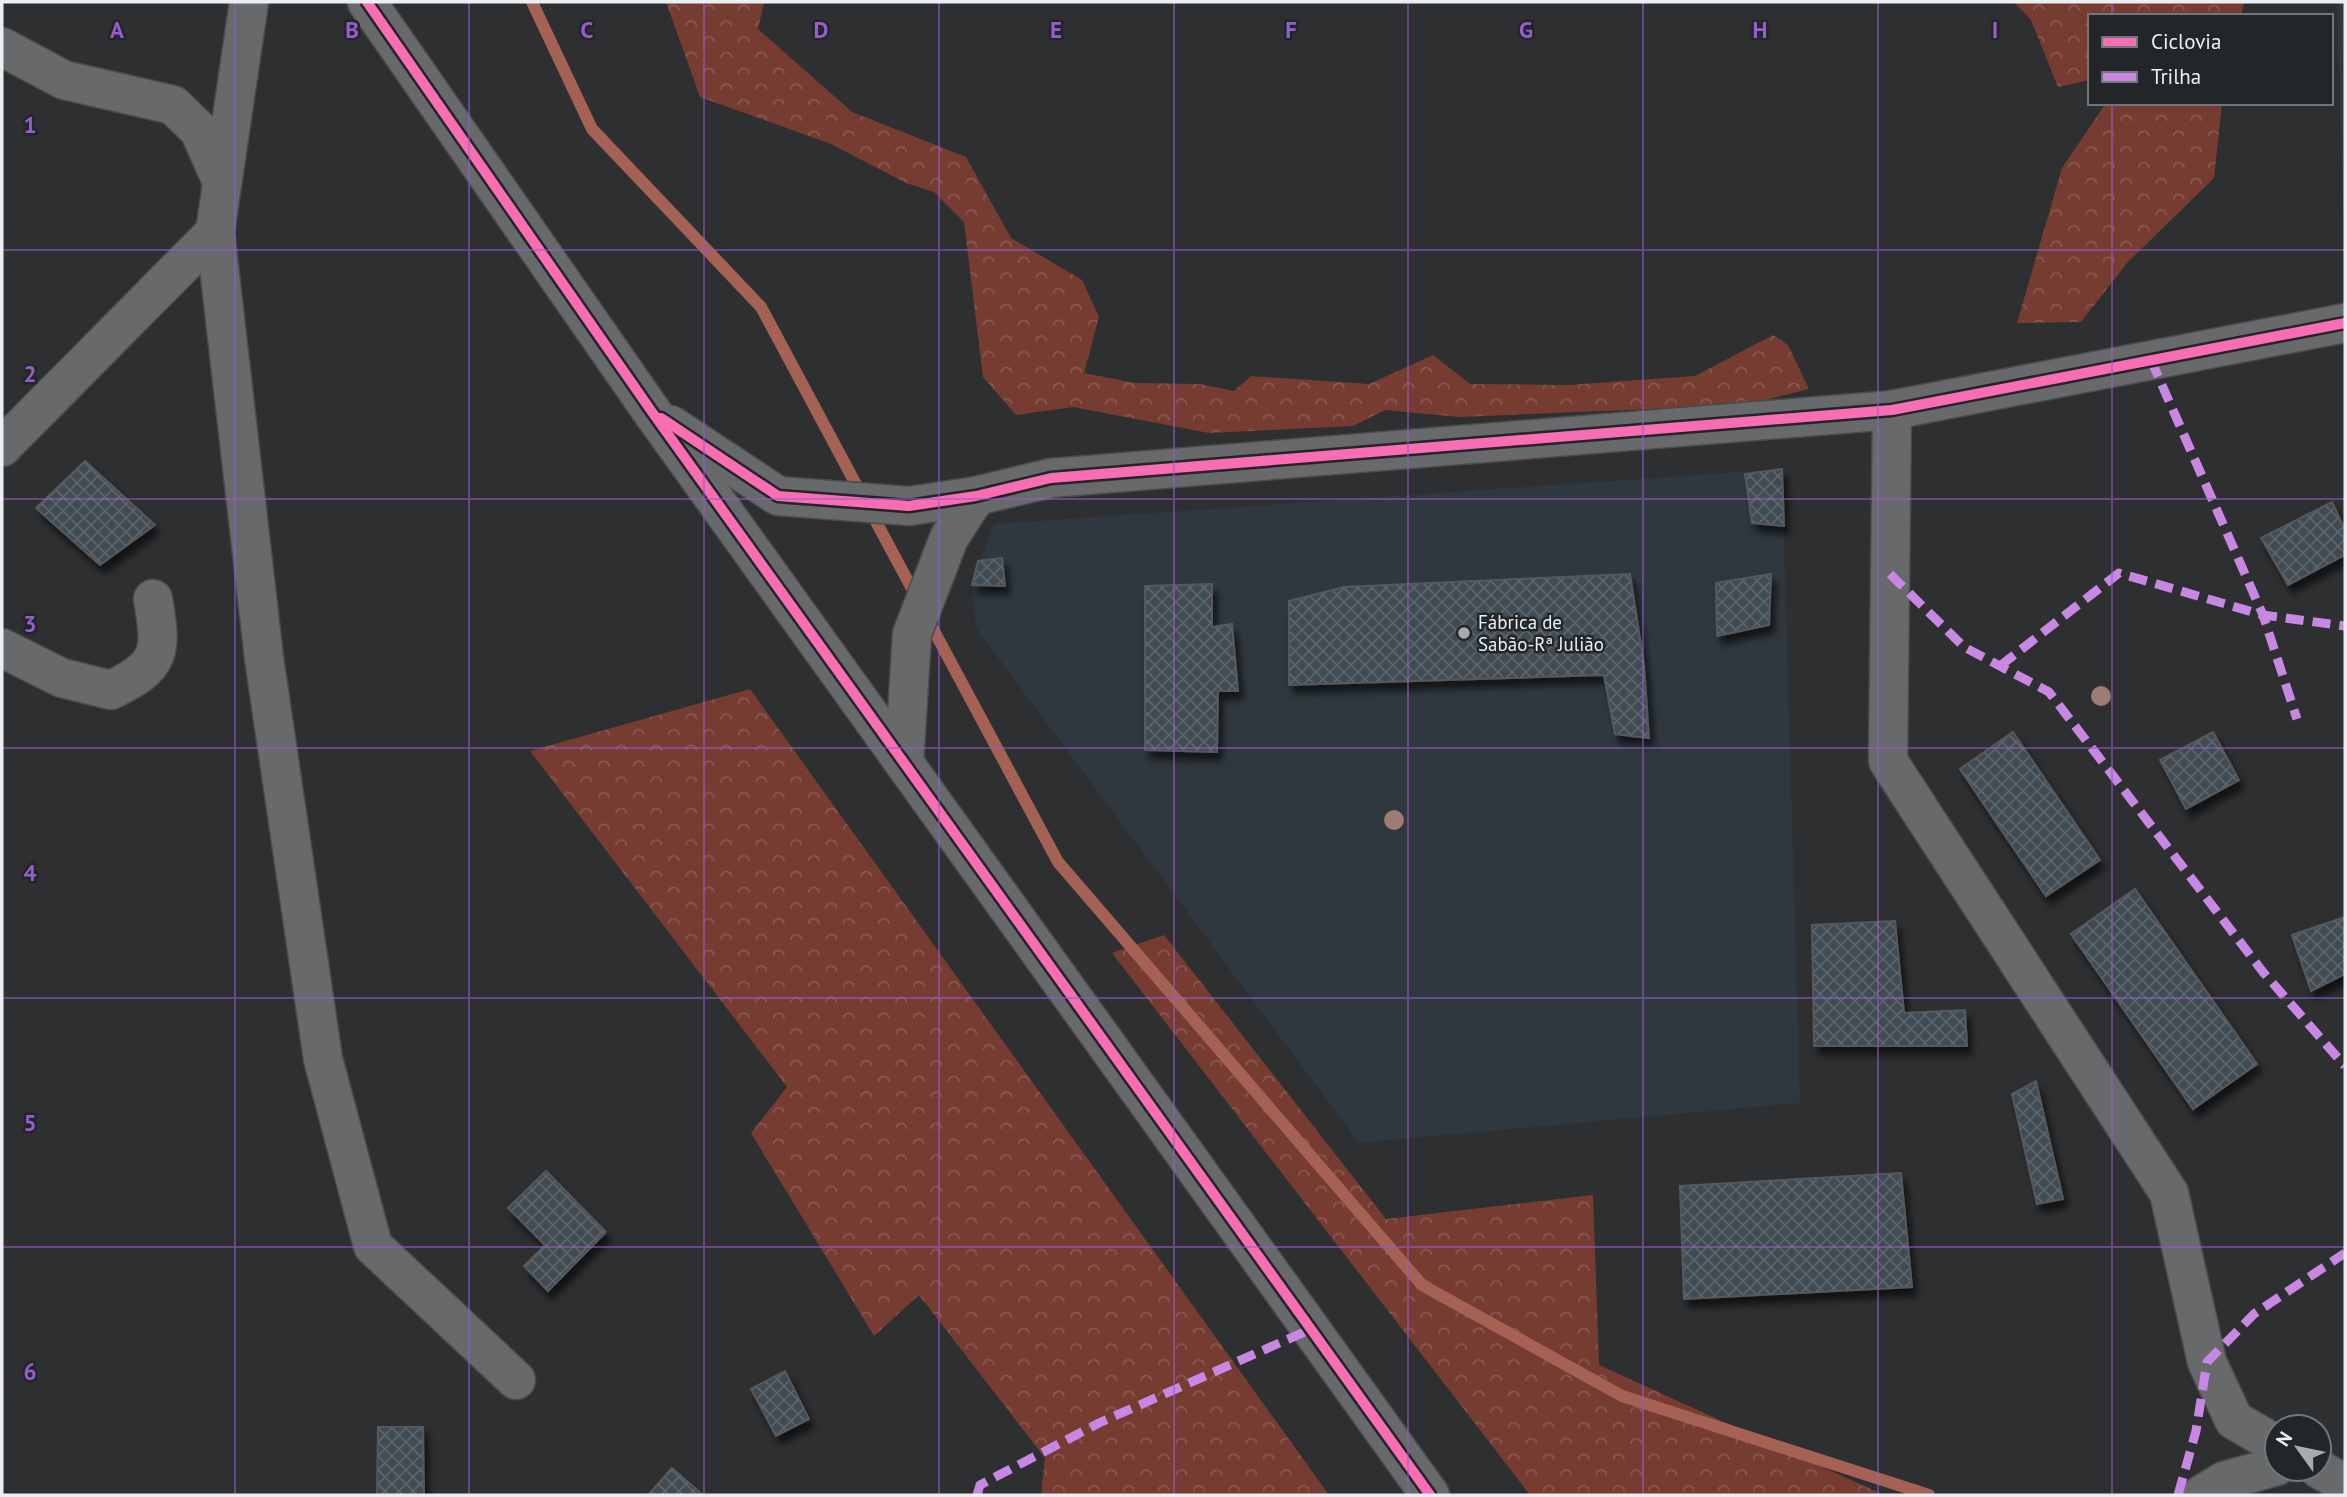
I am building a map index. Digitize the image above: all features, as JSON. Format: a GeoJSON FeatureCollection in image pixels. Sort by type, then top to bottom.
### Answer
{"type":"FeatureCollection","features":[{"type":"Feature","properties":{"kind":"street"},"geometry":{"type":"LineString","coordinates":[[249,2],[215,232],[264,658],[323,1059],[373,1246],[516,1380]]}},
{"type":"Feature","properties":{"kind":"street"},"geometry":{"type":"LineString","coordinates":[[367,2],[652,412],[1430,1495]]}},
{"type":"Feature","properties":{"kind":"street"},"geometry":{"type":"LineString","coordinates":[[2,47],[64,80],[173,105],[199,130],[222,182]]}},
{"type":"Feature","properties":{"kind":"street"},"geometry":{"type":"LineString","coordinates":[[2,447],[215,232]]}},
{"type":"Feature","properties":{"kind":"street"},"geometry":{"type":"LineString","coordinates":[[652,412],[778,496],[909,506],[976,496],[1051,478],[1892,410],[2345,323]]}},
{"type":"Feature","properties":{"kind":"street"},"geometry":{"type":"LineString","coordinates":[[1892,410],[1888,761],[2169,1193],[2207,1362],[2234,1420],[2263,1437]]}},
{"type":"Feature","properties":{"kind":"street"},"geometry":{"type":"LineString","coordinates":[[904,763],[912,634],[949,538],[976,496]]}},
{"type":"Feature","properties":{"kind":"street"},"geometry":{"type":"LineString","coordinates":[[2,648],[62,678],[111,690],[145,671],[157,656],[160,638],[153,598]]}},
{"type":"Feature","properties":{"kind":"street"},"geometry":{"type":"LineString","coordinates":[[2201,1495],[2224,1481],[2263,1470]]}},
{"type":"Feature","properties":{"kind":"shaded area"},"geometry":{"type":"Polygon","coordinates":[[[2337,2],[2345,2],[2345,270],[2337,2]]]}},
{"type":"Feature","properties":{"kind":"shaded area","name":"Fábrica de Sabão-Rª Julião"},"geometry":{"type":"Polygon","coordinates":[[[1782,469],[1800,1103],[1359,1143],[976,628],[972,585],[994,524],[1782,469]]]}},
{"type":"Feature","properties":{"kind":"green space"},"geometry":{"type":"Polygon","coordinates":[[[666,2],[764,2],[758,29],[852,112],[966,157],[1011,238],[1082,280],[1099,317],[1084,373],[1135,383],[1200,384],[1234,391],[1251,376],[1369,384],[1433,355],[1470,384],[1568,385],[1695,376],[1773,335],[1788,345],[1809,389],[1745,405],[1459,417],[1385,410],[1353,426],[1209,433],[1073,407],[1016,415],[983,377],[964,222],[934,192],[906,183],[831,144],[700,97],[666,2]]]}},
{"type":"Feature","properties":{"kind":"green space"},"geometry":{"type":"Polygon","coordinates":[[[2014,2],[2244,2],[2241,14],[2088,14],[2088,80],[2058,87],[2031,20],[2014,2]]]}},
{"type":"Feature","properties":{"kind":"green space"},"geometry":{"type":"Polygon","coordinates":[[[2105,105],[2222,105],[2214,178],[2127,263],[2081,322],[2017,323],[2062,168],[2105,105]]]}},
{"type":"Feature","properties":{"kind":"green space"},"geometry":{"type":"Polygon","coordinates":[[[750,689],[1329,1495],[1041,1495],[1045,1458],[919,1295],[874,1336],[751,1133],[787,1087],[530,751],[750,689]]]}},
{"type":"Feature","properties":{"kind":"green space"},"geometry":{"type":"Polygon","coordinates":[[[1164,935],[1386,1219],[1593,1195],[1599,1365],[1884,1495],[1530,1495],[1112,953],[1164,935]]]}},
{"type":"Feature","properties":{"kind":"building"},"geometry":{"type":"Polygon","coordinates":[[[85,461],[155,525],[100,565],[36,508],[85,461]]]}},
{"type":"Feature","properties":{"kind":"building"},"geometry":{"type":"Polygon","coordinates":[[[1782,469],[1784,526],[1752,523],[1745,474],[1782,469]]]}},
{"type":"Feature","properties":{"kind":"building"},"geometry":{"type":"Polygon","coordinates":[[[2332,502],[2345,530],[2345,555],[2288,585],[2261,538],[2332,502]]]}},
{"type":"Feature","properties":{"kind":"building"},"geometry":{"type":"Polygon","coordinates":[[[1002,558],[1005,586],[972,585],[978,561],[1002,558]]]}},
{"type":"Feature","properties":{"kind":"building","name":"Fábrica de Sabão-Rª Julião"},"geometry":{"type":"Polygon","coordinates":[[[1630,574],[1644,665],[1649,738],[1615,734],[1604,675],[1289,685],[1289,601],[1344,587],[1630,574]]]}},
{"type":"Feature","properties":{"kind":"building"},"geometry":{"type":"Polygon","coordinates":[[[1771,574],[1769,625],[1717,636],[1716,583],[1771,574]]]}},
{"type":"Feature","properties":{"kind":"building"},"geometry":{"type":"Polygon","coordinates":[[[1212,584],[1212,627],[1232,624],[1238,691],[1218,691],[1217,752],[1145,750],[1145,586],[1212,584]]]}},
{"type":"Feature","properties":{"kind":"building"},"geometry":{"type":"Polygon","coordinates":[[[2013,732],[2100,860],[2046,896],[1960,769],[2013,732]]]}},
{"type":"Feature","properties":{"kind":"building"},"geometry":{"type":"Polygon","coordinates":[[[2213,732],[2239,780],[2186,809],[2160,760],[2213,732]]]}},
{"type":"Feature","properties":{"kind":"building"},"geometry":{"type":"Polygon","coordinates":[[[2135,889],[2257,1064],[2193,1109],[2071,934],[2135,889]]]}},
{"type":"Feature","properties":{"kind":"building"},"geometry":{"type":"Polygon","coordinates":[[[2345,917],[2345,974],[2311,991],[2292,935],[2345,917]]]}},
{"type":"Feature","properties":{"kind":"building"},"geometry":{"type":"Polygon","coordinates":[[[1895,921],[1904,1013],[1965,1010],[1967,1046],[1814,1046],[1812,925],[1895,921]]]}},
{"type":"Feature","properties":{"kind":"building"},"geometry":{"type":"Polygon","coordinates":[[[2036,1081],[2063,1199],[2037,1204],[2012,1094],[2036,1081]]]}},
{"type":"Feature","properties":{"kind":"building"},"geometry":{"type":"Polygon","coordinates":[[[546,1171],[606,1232],[548,1291],[524,1266],[545,1245],[508,1208],[546,1171]]]}},
{"type":"Feature","properties":{"kind":"building"},"geometry":{"type":"Polygon","coordinates":[[[1901,1173],[1912,1287],[1684,1299],[1680,1186],[1901,1173]]]}},
{"type":"Feature","properties":{"kind":"building"},"geometry":{"type":"Polygon","coordinates":[[[785,1371],[809,1419],[776,1436],[751,1389],[785,1371]]]}},
{"type":"Feature","properties":{"kind":"building"},"geometry":{"type":"Polygon","coordinates":[[[378,1427],[423,1427],[424,1495],[377,1495],[378,1427]]]}},
{"type":"Feature","properties":{"kind":"building"},"geometry":{"type":"Polygon","coordinates":[[[672,1468],[703,1495],[648,1495],[672,1468]]]}},
{"type":"Feature","properties":{"kind":"waterway"},"geometry":{"type":"LineString","coordinates":[[532,2],[592,129],[761,307],[918,600]]}},
{"type":"Feature","properties":{"kind":"waterway"},"geometry":{"type":"LineString","coordinates":[[926,616],[1058,862],[1422,1285],[1622,1396],[1929,1495]]}},
{"type":"Feature","properties":{"kind":"marked path"},"geometry":{"type":"LineString","coordinates":[[2151,360],[2263,615],[2297,719]]}},
{"type":"Feature","properties":{"kind":"marked path"},"geometry":{"type":"LineString","coordinates":[[2000,666],[2119,573],[2263,615],[2345,626]]}},
{"type":"Feature","properties":{"kind":"marked path"},"geometry":{"type":"LineString","coordinates":[[1890,574],[1964,647],[2049,692],[2263,972],[2345,1066]]}},
{"type":"Feature","properties":{"kind":"marked path"},"geometry":{"type":"LineString","coordinates":[[2178,1495],[2196,1431],[2207,1362],[2254,1314],[2345,1253]]}},
{"type":"Feature","properties":{"kind":"marked path"},"geometry":{"type":"LineString","coordinates":[[977,1495],[980,1485],[1099,1423],[1311,1329]]}},
{"type":"Feature","properties":{"kind":"cycle path"},"geometry":{"type":"LineString","coordinates":[[367,2],[652,412],[1430,1495]]}},
{"type":"Feature","properties":{"kind":"cycle path"},"geometry":{"type":"LineString","coordinates":[[661,418],[778,496],[909,506],[976,496],[1051,478],[1892,410],[2345,323]]}},
{"type":"Feature","properties":{"kind":"place","name":"Fábrica de Sabão-Rª Julião"},"geometry":{"type":"Point","coordinates":[1464,633]}}]}
